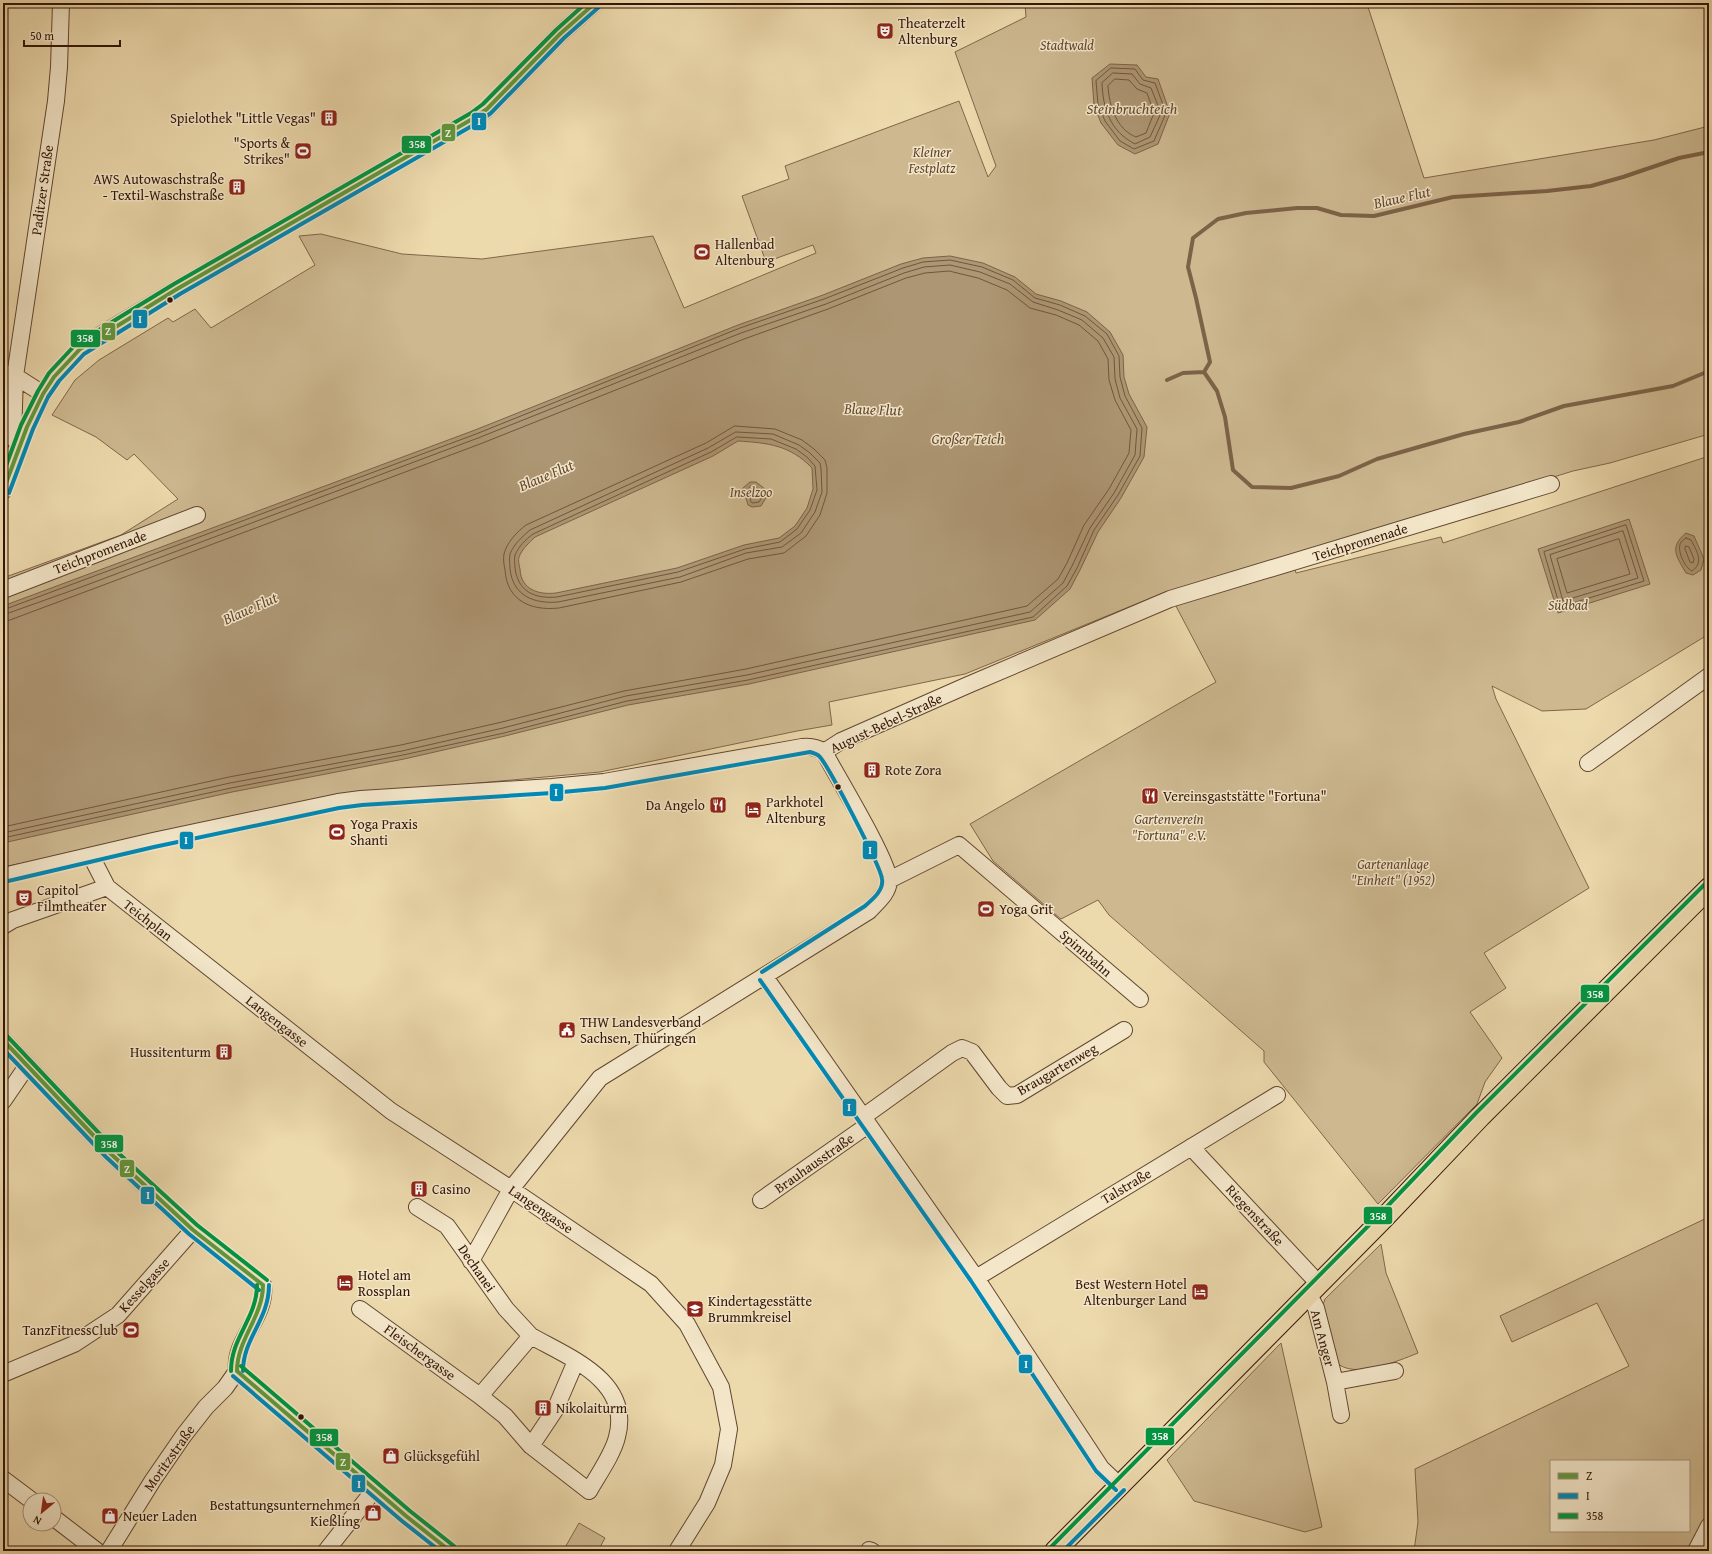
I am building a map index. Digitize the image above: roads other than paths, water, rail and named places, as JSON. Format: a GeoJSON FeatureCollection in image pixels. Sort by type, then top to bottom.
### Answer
{"type":"FeatureCollection","features":[{"type":"Feature","properties":{"kind":"main road"},"geometry":{"type":"LineString","coordinates":[[1056,1551],[1314,1289],[1480,1117],[1709,888]]}},
{"type":"Feature","properties":{"kind":"street","name":"Paditzer Straße"},"geometry":{"type":"LineString","coordinates":[[20,447],[13,437],[9,375],[56,101],[59,67],[61,3]]}},
{"type":"Feature","properties":{"kind":"street"},"geometry":{"type":"LineString","coordinates":[[3,491],[43,394],[54,377],[80,350],[104,333],[474,118],[486,108],[560,34],[595,3]]}},
{"type":"Feature","properties":{"kind":"street"},"geometry":{"type":"LineString","coordinates":[[9,375],[43,394]]}},
{"type":"Feature","properties":{"kind":"street","name":"Teichpromenade"},"geometry":{"type":"LineString","coordinates":[[1170,599],[1551,484]]}},
{"type":"Feature","properties":{"kind":"street","name":"Teichpromenade"},"geometry":{"type":"LineString","coordinates":[[3,590],[197,515]]}},
{"type":"Feature","properties":{"kind":"street","name":"August-Bebel-Straße"},"geometry":{"type":"LineString","coordinates":[[91,856],[338,802],[361,799],[552,787],[604,782],[802,747],[811,746],[824,752],[841,741],[959,688],[1170,599]]}},
{"type":"Feature","properties":{"kind":"street"},"geometry":{"type":"LineString","coordinates":[[1588,763],[1709,676]]}},
{"type":"Feature","properties":{"kind":"street"},"geometry":{"type":"LineString","coordinates":[[471,1261],[511,1189],[600,1078],[765,977],[869,911],[884,896],[889,880],[884,863],[824,752]]}},
{"type":"Feature","properties":{"kind":"street","name":"Spinnbahn"},"geometry":{"type":"LineString","coordinates":[[889,880],[959,845],[1140,999]]}},
{"type":"Feature","properties":{"kind":"street"},"geometry":{"type":"LineString","coordinates":[[3,876],[91,856]]}},
{"type":"Feature","properties":{"kind":"street","name":"Teichplan"},"geometry":{"type":"LineString","coordinates":[[91,856],[107,887],[190,952]]}},
{"type":"Feature","properties":{"kind":"street"},"geometry":{"type":"LineString","coordinates":[[3,926],[20,918],[107,887]]}},
{"type":"Feature","properties":{"kind":"street","name":"Langengasse"},"geometry":{"type":"LineString","coordinates":[[190,952],[391,1111],[511,1189],[650,1284],[686,1324],[721,1387],[729,1428],[723,1464],[707,1504],[677,1551]]}},
{"type":"Feature","properties":{"kind":"street","name":"Brauhausstraße"},"geometry":{"type":"LineString","coordinates":[[765,977],[976,1278],[1101,1468],[1120,1486]]}},
{"type":"Feature","properties":{"kind":"street","name":"Braugartenweg"},"geometry":{"type":"LineString","coordinates":[[865,1121],[952,1053],[962,1048],[972,1052],[999,1088],[1007,1096],[1017,1095],[1124,1030]]}},
{"type":"Feature","properties":{"kind":"street"},"geometry":{"type":"LineString","coordinates":[[3,1040],[110,1153],[193,1230],[263,1285],[264,1294],[262,1306],[236,1360],[237,1371],[450,1551]]}},
{"type":"Feature","properties":{"kind":"street"},"geometry":{"type":"LineString","coordinates":[[3,1101],[27,1066]]}},
{"type":"Feature","properties":{"kind":"street","name":"Talstraße"},"geometry":{"type":"LineString","coordinates":[[976,1278],[1276,1095]]}},
{"type":"Feature","properties":{"kind":"street","name":"Brauhausstraße"},"geometry":{"type":"LineString","coordinates":[[761,1200],[865,1121]]}},
{"type":"Feature","properties":{"kind":"street","name":"Riegenstraße"},"geometry":{"type":"LineString","coordinates":[[1191,1147],[1314,1289]]}},
{"type":"Feature","properties":{"kind":"street","name":"Dechanei"},"geometry":{"type":"LineString","coordinates":[[417,1208],[448,1226],[506,1309],[531,1336],[576,1361],[602,1379],[613,1393],[618,1406],[619,1427],[617,1438],[614,1447],[589,1491],[531,1446]]}},
{"type":"Feature","properties":{"kind":"street","name":"Kesselgasse"},"geometry":{"type":"LineString","coordinates":[[3,1374],[74,1344],[118,1315],[193,1230]]}},
{"type":"Feature","properties":{"kind":"street","name":"Am Anger"},"geometry":{"type":"LineString","coordinates":[[1314,1289],[1316,1308],[1335,1382],[1341,1415]]}},
{"type":"Feature","properties":{"kind":"street","name":"Fleischergasse"},"geometry":{"type":"LineString","coordinates":[[360,1309],[480,1396],[505,1416],[531,1446]]}},
{"type":"Feature","properties":{"kind":"street"},"geometry":{"type":"LineString","coordinates":[[480,1396],[531,1336]]}},
{"type":"Feature","properties":{"kind":"street"},"geometry":{"type":"LineString","coordinates":[[531,1446],[555,1410],[576,1361]]}},
{"type":"Feature","properties":{"kind":"street","name":"Moritzstraße"},"geometry":{"type":"LineString","coordinates":[[109,1551],[153,1480],[184,1435],[206,1407],[225,1388],[237,1371]]}},
{"type":"Feature","properties":{"kind":"street","name":"Am Anger"},"geometry":{"type":"LineString","coordinates":[[1335,1382],[1395,1371]]}},
{"type":"Feature","properties":{"kind":"street"},"geometry":{"type":"LineString","coordinates":[[3,1479],[22,1493]]}},
{"type":"Feature","properties":{"kind":"street"},"geometry":{"type":"LineString","coordinates":[[326,1551],[375,1489]]}},
{"type":"Feature","properties":{"kind":"street"},"geometry":{"type":"LineString","coordinates":[[62,1524],[98,1551]]}},
{"type":"Feature","properties":{"kind":"street"},"geometry":{"type":"LineString","coordinates":[[1696,1551],[1709,1526]]}},
{"type":"Feature","properties":{"kind":"water","name":"Steinbruchteich"},"geometry":{"type":"Polygon","coordinates":[[[1110,64],[1137,65],[1146,77],[1158,79],[1170,113],[1158,144],[1135,154],[1118,145],[1101,123],[1094,105],[1092,78],[1110,64]]]}},
{"type":"Feature","properties":{"kind":"water","name":"Großer Teich"},"geometry":{"type":"Polygon","coordinates":[[[950,256],[983,263],[1015,277],[1036,294],[1061,301],[1087,312],[1110,332],[1123,355],[1124,377],[1129,394],[1147,427],[1144,457],[1121,498],[1098,532],[1070,589],[1035,620],[749,684],[628,705],[505,736],[404,759],[232,792],[3,843],[3,606],[475,430],[738,325],[823,295],[901,264],[923,258],[950,256]],[[738,441],[713,456],[535,537],[519,557],[521,576],[524,582],[532,590],[537,592],[556,593],[677,568],[744,545],[779,538],[795,526],[807,508],[813,489],[812,468],[804,460],[787,450],[769,444],[738,441]]]}},
{"type":"Feature","properties":{"kind":"water"},"geometry":{"type":"Polygon","coordinates":[[[750,482],[756,482],[765,489],[767,496],[761,506],[752,507],[748,505],[743,488],[750,482]]]}},
{"type":"Feature","properties":{"kind":"water"},"geometry":{"type":"Polygon","coordinates":[[[1629,519],[1650,584],[1558,613],[1538,549],[1629,519]]]}},
{"type":"Feature","properties":{"kind":"water"},"geometry":{"type":"Polygon","coordinates":[[[1686,533],[1694,536],[1704,559],[1701,570],[1693,575],[1686,573],[1679,562],[1676,552],[1677,543],[1686,533]]]}},
{"type":"Feature","properties":{"kind":"waterway","name":"Blaue Flut"},"geometry":{"type":"LineString","coordinates":[[1204,372],[1210,362],[1188,267],[1193,238],[1218,219],[1246,213],[1297,208],[1317,208],[1341,215],[1374,216],[1453,197],[1547,191],[1591,186],[1679,158],[1709,152]]}},
{"type":"Feature","properties":{"kind":"waterway","name":"Blaue Flut"},"geometry":{"type":"LineString","coordinates":[[1167,380],[1183,373],[1204,372],[1217,391],[1225,417],[1233,470],[1252,487],[1291,488],[1339,476],[1377,459],[1464,434],[1519,422],[1564,406],[1673,386],[1709,371]]}},
{"type":"Feature","properties":{"kind":"place","name":"Theaterzelt Altenburg"},"geometry":{"type":"Point","coordinates":[885,31]}},
{"type":"Feature","properties":{"kind":"place","name":"Spielothek \"Little Vegas\""},"geometry":{"type":"Point","coordinates":[329,118]}},
{"type":"Feature","properties":{"kind":"place","name":"\"Sports & Strikes\""},"geometry":{"type":"Point","coordinates":[303,151]}},
{"type":"Feature","properties":{"kind":"place","name":"AWS Autowaschstraße - Textil-Waschstraße"},"geometry":{"type":"Point","coordinates":[237,187]}},
{"type":"Feature","properties":{"kind":"place","name":"Hallenbad Altenburg"},"geometry":{"type":"Point","coordinates":[702,252]}},
{"type":"Feature","properties":{"kind":"place","name":"Rote Zora"},"geometry":{"type":"Point","coordinates":[872,770]}},
{"type":"Feature","properties":{"kind":"place","name":"Vereinsgaststätte \"Fortuna\""},"geometry":{"type":"Point","coordinates":[1150,796]}},
{"type":"Feature","properties":{"kind":"place","name":"Da Angelo"},"geometry":{"type":"Point","coordinates":[718,805]}},
{"type":"Feature","properties":{"kind":"place","name":"Parkhotel Altenburg"},"geometry":{"type":"Point","coordinates":[753,810]}},
{"type":"Feature","properties":{"kind":"place","name":"Yoga Praxis Shanti"},"geometry":{"type":"Point","coordinates":[337,832]}},
{"type":"Feature","properties":{"kind":"place","name":"Capitol Filmtheater"},"geometry":{"type":"Point","coordinates":[24,898]}},
{"type":"Feature","properties":{"kind":"place","name":"Yoga Grit"},"geometry":{"type":"Point","coordinates":[986,909]}},
{"type":"Feature","properties":{"kind":"place","name":"THW Landesverband Sachsen, Thüringen"},"geometry":{"type":"Point","coordinates":[567,1030]}},
{"type":"Feature","properties":{"kind":"place","name":"Hussitenturm"},"geometry":{"type":"Point","coordinates":[224,1052]}},
{"type":"Feature","properties":{"kind":"place","name":"Casino"},"geometry":{"type":"Point","coordinates":[419,1189]}},
{"type":"Feature","properties":{"kind":"place","name":"Hotel am Rossplan"},"geometry":{"type":"Point","coordinates":[345,1283]}},
{"type":"Feature","properties":{"kind":"place","name":"Best Western Hotel Altenburger Land"},"geometry":{"type":"Point","coordinates":[1200,1292]}},
{"type":"Feature","properties":{"kind":"place","name":"Kindertagesstätte Brummkreisel"},"geometry":{"type":"Point","coordinates":[695,1309]}},
{"type":"Feature","properties":{"kind":"place","name":"TanzFitnessClub"},"geometry":{"type":"Point","coordinates":[131,1330]}},
{"type":"Feature","properties":{"kind":"place","name":"Nikolaiturm"},"geometry":{"type":"Point","coordinates":[543,1408]}},
{"type":"Feature","properties":{"kind":"place","name":"Glücksgefühl"},"geometry":{"type":"Point","coordinates":[391,1456]}},
{"type":"Feature","properties":{"kind":"place","name":"Bestattungsunternehmen Kießling"},"geometry":{"type":"Point","coordinates":[373,1513]}},
{"type":"Feature","properties":{"kind":"place","name":"Neuer Laden"},"geometry":{"type":"Point","coordinates":[110,1516]}},
{"type":"Feature","properties":{"kind":"park label","name":"Stadtwald"},"geometry":{"type":"Point","coordinates":[1067,45]}},
{"type":"Feature","properties":{"kind":"park label","name":"Kleiner Festplatz"},"geometry":{"type":"Point","coordinates":[932,160]}},
{"type":"Feature","properties":{"kind":"park label","name":"Inselzoo"},"geometry":{"type":"Point","coordinates":[751,492]}},
{"type":"Feature","properties":{"kind":"park label","name":"Südbad"},"geometry":{"type":"Point","coordinates":[1568,605]}},
{"type":"Feature","properties":{"kind":"park label","name":"Gartenverein \"Fortuna\" e.V."},"geometry":{"type":"Point","coordinates":[1169,828]}},
{"type":"Feature","properties":{"kind":"park label","name":"Gartenanlage \"Einheit\" (1952)"},"geometry":{"type":"Point","coordinates":[1393,872]}}]}
